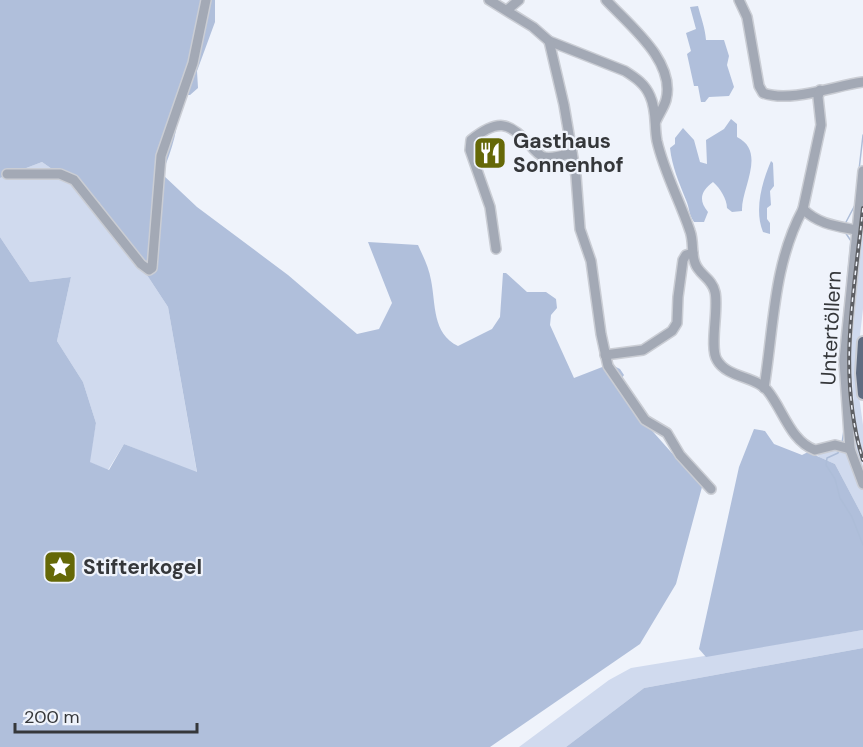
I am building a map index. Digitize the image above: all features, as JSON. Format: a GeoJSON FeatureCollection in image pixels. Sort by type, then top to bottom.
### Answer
{"type":"FeatureCollection","features":[{"type":"Feature","properties":{"kind":"main road"},"geometry":{"type":"LineString","coordinates":[[863,342],[861,372],[863,394]]}},
{"type":"Feature","properties":{"kind":"street"},"geometry":{"type":"LineString","coordinates":[[7,174],[60,174],[75,180],[97,212],[141,264],[149,270],[152,268],[161,156],[193,63],[206,0]]}},
{"type":"Feature","properties":{"kind":"street"},"geometry":{"type":"LineString","coordinates":[[489,0],[533,27],[549,41],[635,77],[647,89],[656,121],[658,143],[690,231],[697,267],[711,281],[715,291],[714,351],[716,359],[725,368],[764,388],[806,446],[815,450],[835,445],[850,449]]}},
{"type":"Feature","properties":{"kind":"street"},"geometry":{"type":"LineString","coordinates":[[507,10],[519,0]]}},
{"type":"Feature","properties":{"kind":"street"},"geometry":{"type":"LineString","coordinates":[[606,0],[646,42],[663,66],[666,97],[656,121]]}},
{"type":"Feature","properties":{"kind":"street"},"geometry":{"type":"LineString","coordinates":[[739,0],[747,17],[759,86],[763,93],[794,95],[863,82]]}},
{"type":"Feature","properties":{"kind":"street"},"geometry":{"type":"LineString","coordinates":[[549,41],[572,153],[580,229],[591,261],[605,355],[615,379],[645,420],[667,433],[680,455],[711,489]]}},
{"type":"Feature","properties":{"kind":"street"},"geometry":{"type":"LineString","coordinates":[[764,388],[772,313],[780,269],[786,247],[803,208],[821,125],[820,90]]}},
{"type":"Feature","properties":{"kind":"street"},"geometry":{"type":"LineString","coordinates":[[496,249],[490,207],[470,150],[471,140],[486,129],[505,125],[520,134],[540,155],[549,158],[572,153]]}},
{"type":"Feature","properties":{"kind":"street","name":"Untertöllern"},"geometry":{"type":"LineString","coordinates":[[863,171],[844,361],[850,449],[863,484]]}},
{"type":"Feature","properties":{"kind":"street"},"geometry":{"type":"LineString","coordinates":[[803,208],[822,222],[856,230]]}},
{"type":"Feature","properties":{"kind":"street"},"geometry":{"type":"LineString","coordinates":[[605,355],[643,351],[672,330],[677,323],[683,260],[686,255],[693,253]]}},
{"type":"Feature","properties":{"kind":"shaded area"},"geometry":{"type":"Polygon","coordinates":[[[0,0],[215,0],[215,22],[197,71],[198,88],[190,95],[179,95],[175,135],[162,174],[197,207],[288,275],[357,334],[379,329],[392,303],[368,242],[418,245],[430,276],[439,326],[444,334],[458,346],[492,329],[500,317],[503,273],[506,273],[527,292],[546,292],[556,299],[557,308],[551,315],[550,325],[574,378],[610,364],[620,369],[624,375],[620,381],[639,416],[702,487],[676,584],[640,644],[490,747],[0,747],[0,237],[30,282],[71,277],[57,341],[83,382],[96,423],[90,462],[109,470],[124,444],[197,472],[168,307],[99,202],[42,162],[0,178],[0,0]]]}},
{"type":"Feature","properties":{"kind":"shaded area"},"geometry":{"type":"Polygon","coordinates":[[[698,6],[706,40],[724,40],[729,56],[727,65],[734,87],[729,96],[709,97],[705,102],[701,102],[698,86],[694,86],[687,54],[691,51],[686,33],[696,29],[690,7],[698,6]]]}},
{"type":"Feature","properties":{"kind":"shaded area"},"geometry":{"type":"Polygon","coordinates":[[[731,119],[737,124],[737,137],[746,144],[752,161],[742,211],[732,212],[727,208],[723,194],[713,182],[702,196],[703,204],[708,212],[704,222],[694,222],[672,162],[670,148],[675,144],[675,138],[683,128],[694,140],[700,162],[707,164],[706,140],[724,129],[731,119]]]}},
{"type":"Feature","properties":{"kind":"shaded area"},"geometry":{"type":"Polygon","coordinates":[[[771,161],[774,186],[770,191],[771,205],[767,208],[770,234],[763,232],[759,205],[762,187],[771,161]]]}},
{"type":"Feature","properties":{"kind":"shaded area"},"geometry":{"type":"Polygon","coordinates":[[[42,162],[99,202],[168,307],[197,473],[124,444],[108,470],[89,462],[96,423],[83,382],[57,341],[71,277],[30,282],[0,237],[0,178],[42,162]]]}},
{"type":"Feature","properties":{"kind":"shaded area"},"geometry":{"type":"Polygon","coordinates":[[[863,171],[863,229],[850,351],[855,419],[863,454],[863,467],[845,390],[863,171]]]}},
{"type":"Feature","properties":{"kind":"shaded area"},"geometry":{"type":"Polygon","coordinates":[[[863,229],[863,309],[859,344],[858,389],[863,425],[863,454],[855,419],[850,351],[863,229]]]}},
{"type":"Feature","properties":{"kind":"shaded area"},"geometry":{"type":"Polygon","coordinates":[[[852,424],[863,467],[863,517],[835,464],[819,457],[815,450],[845,446],[852,424]]]}},
{"type":"Feature","properties":{"kind":"shaded area"},"geometry":{"type":"Polygon","coordinates":[[[754,429],[765,431],[774,444],[802,455],[808,452],[835,464],[863,517],[863,630],[706,657],[699,649],[739,467],[754,429]]]}},
{"type":"Feature","properties":{"kind":"shaded area"},"geometry":{"type":"Polygon","coordinates":[[[863,630],[863,648],[644,688],[566,747],[519,747],[609,680],[631,668],[863,630]]]}},
{"type":"Feature","properties":{"kind":"shaded area"},"geometry":{"type":"Polygon","coordinates":[[[863,648],[863,747],[566,747],[644,688],[863,648]]]}},
{"type":"Feature","properties":{"kind":"waterway"},"geometry":{"type":"LineString","coordinates":[[859,170],[863,135]]}},
{"type":"Feature","properties":{"kind":"waterway"},"geometry":{"type":"LineString","coordinates":[[845,224],[855,205]]}},
{"type":"Feature","properties":{"kind":"waterway"},"geometry":{"type":"LineString","coordinates":[[843,324],[851,241],[845,232]]}},
{"type":"Feature","properties":{"kind":"waterway"},"geometry":{"type":"LineString","coordinates":[[842,443],[844,430]]}},
{"type":"Feature","properties":{"kind":"waterway"},"geometry":{"type":"LineString","coordinates":[[839,450],[838,453],[827,458],[826,465],[835,479],[840,498],[852,517],[863,545]]}},
{"type":"Feature","properties":{"kind":"railway"},"geometry":{"type":"LineString","coordinates":[[863,208],[852,303],[849,366],[855,429],[863,460]]}},
{"type":"Feature","properties":{"kind":"place","name":"Gasthaus Sonnenhof"},"geometry":{"type":"Point","coordinates":[490,153]}},
{"type":"Feature","properties":{"kind":"place","name":"Stifterkogel"},"geometry":{"type":"Point","coordinates":[60,567]}}]}
